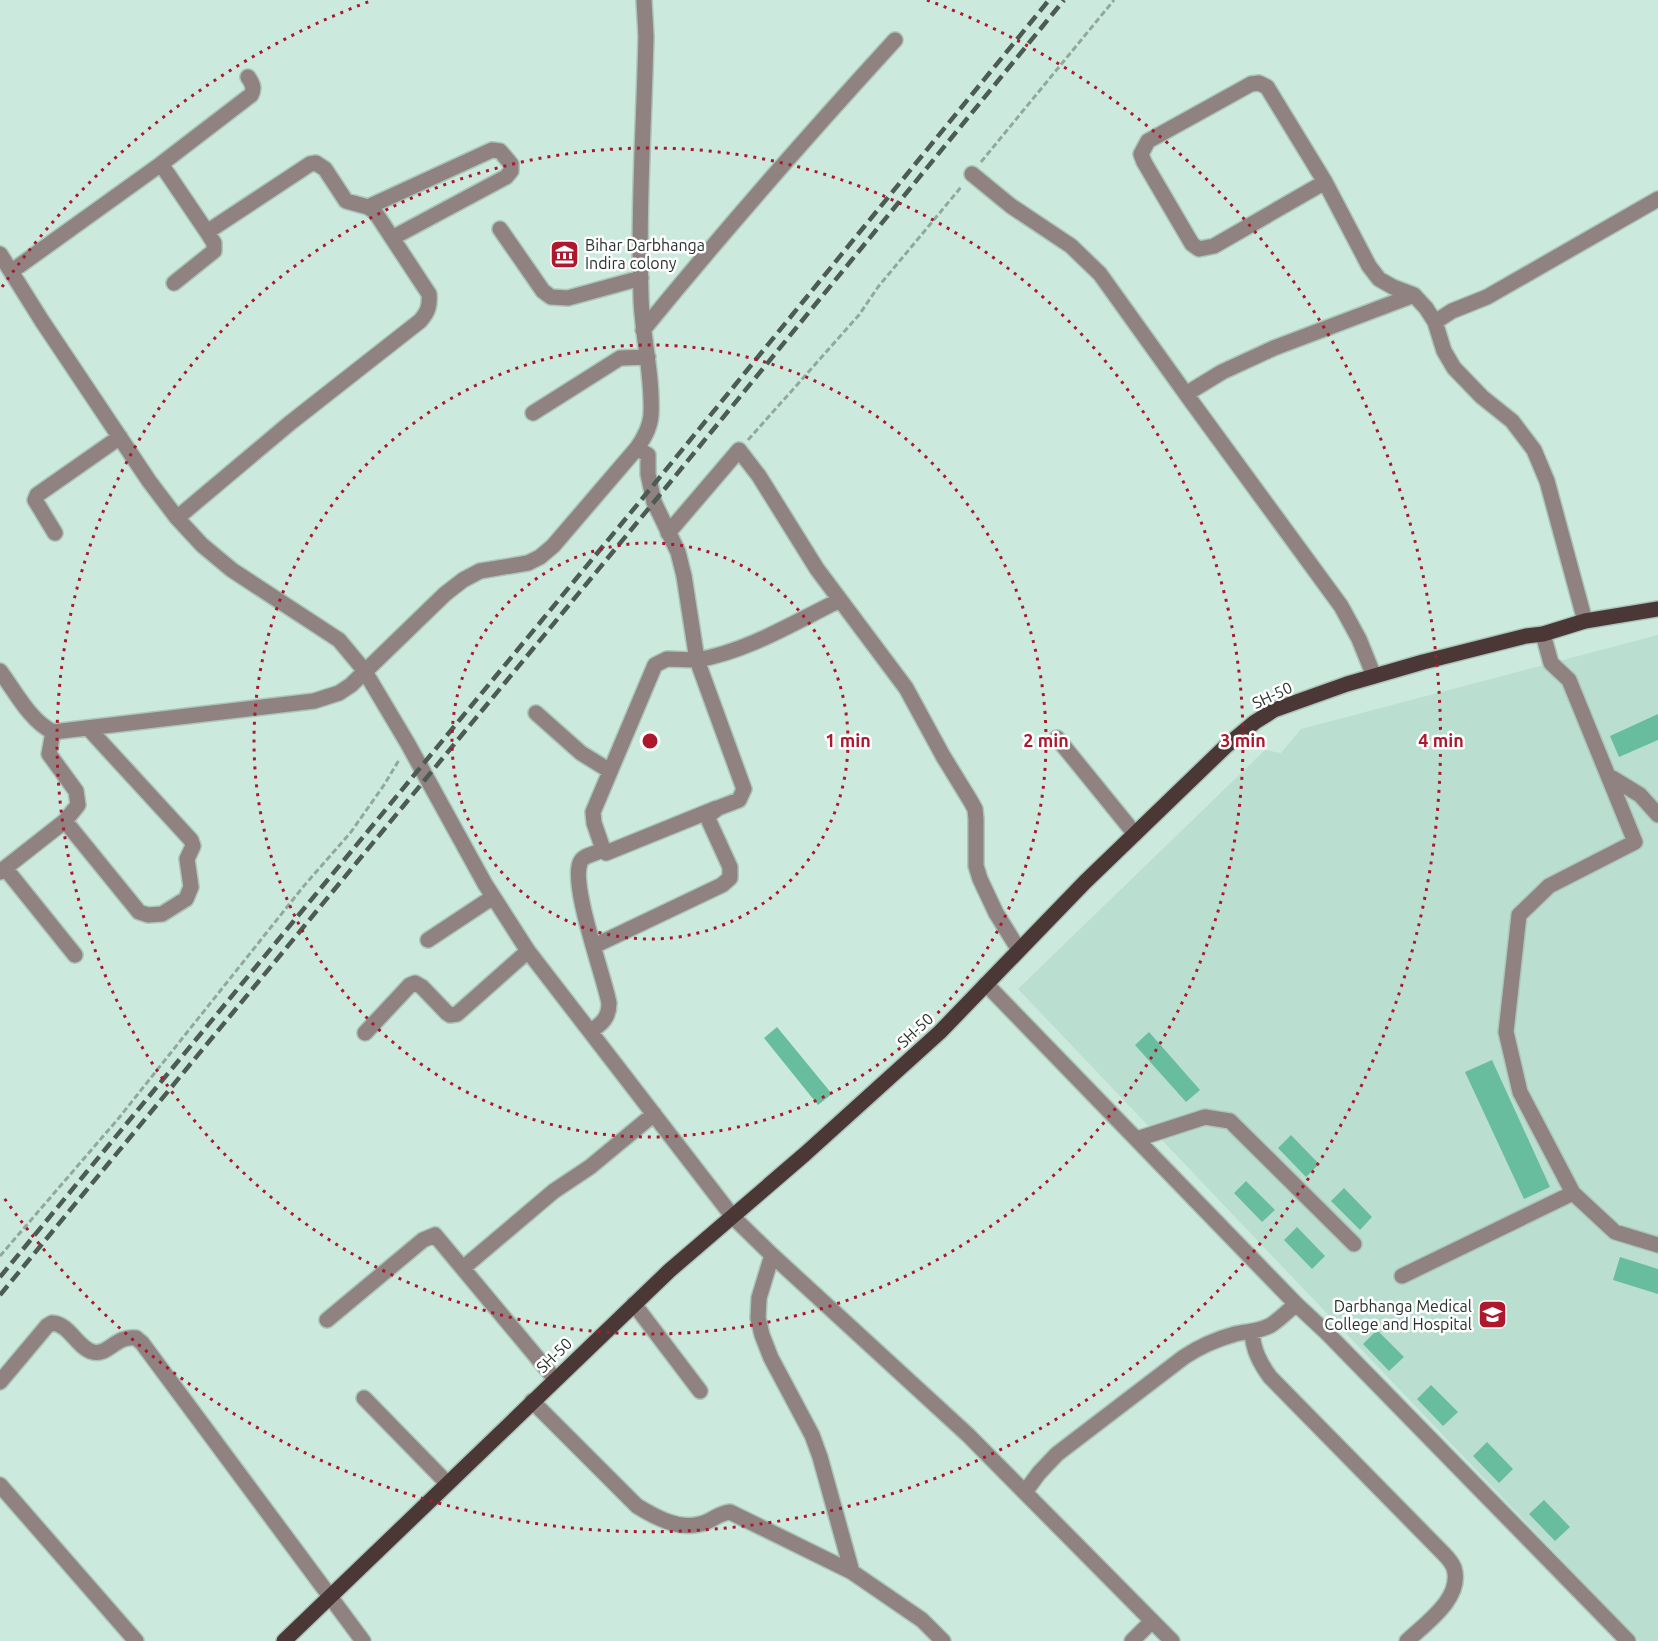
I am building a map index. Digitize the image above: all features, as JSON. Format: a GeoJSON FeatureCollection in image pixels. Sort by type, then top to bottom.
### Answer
{"type":"FeatureCollection","features":[{"type":"Feature","properties":{"kind":"main road","name":"SH-50"},"geometry":{"type":"LineString","coordinates":[[284,1641],[669,1271],[733,1217],[940,1032],[1135,834],[1225,747],[1255,722],[1274,710],[1374,676],[1434,659],[1585,621],[1658,609]]}},
{"type":"Feature","properties":{"kind":"street"},"geometry":{"type":"LineString","coordinates":[[0,671],[36,719],[44,728],[53,732],[314,701],[339,693],[351,685],[445,594],[463,580],[480,571],[528,563],[540,557],[566,532],[637,448],[646,434],[651,417],[641,278],[646,36],[644,0]]}},
{"type":"Feature","properties":{"kind":"street"},"geometry":{"type":"LineString","coordinates":[[643,330],[716,241],[895,40]]}},
{"type":"Feature","properties":{"kind":"street"},"geometry":{"type":"LineString","coordinates":[[12,271],[161,164],[251,95],[253,85],[248,77]]}},
{"type":"Feature","properties":{"kind":"street"},"geometry":{"type":"LineString","coordinates":[[1325,182],[1214,246],[1199,249],[1192,244],[1141,154],[1148,141],[1251,84],[1259,83],[1267,87],[1325,182],[1369,266],[1379,279],[1414,295],[1426,308],[1435,322],[1444,351],[1454,368],[1482,397],[1512,421],[1534,450],[1547,481],[1585,621]]}},
{"type":"Feature","properties":{"kind":"street"},"geometry":{"type":"LineString","coordinates":[[368,207],[492,150],[500,151],[510,164],[511,171],[506,177],[392,238]]}},
{"type":"Feature","properties":{"kind":"street"},"geometry":{"type":"LineString","coordinates":[[177,518],[290,423],[420,321],[430,305],[429,294],[375,212],[368,207],[346,201],[326,169],[316,163],[310,164],[207,231]]}},
{"type":"Feature","properties":{"kind":"street"},"geometry":{"type":"LineString","coordinates":[[161,164],[214,243],[214,251],[174,283]]}},
{"type":"Feature","properties":{"kind":"street"},"geometry":{"type":"LineString","coordinates":[[972,174],[1011,206],[1071,246],[1100,274],[1341,606],[1359,639],[1374,676]]}},
{"type":"Feature","properties":{"kind":"street"},"geometry":{"type":"LineString","coordinates":[[1435,322],[1452,311],[1487,297],[1658,199]]}},
{"type":"Feature","properties":{"kind":"street"},"geometry":{"type":"LineString","coordinates":[[500,229],[543,291],[551,297],[568,298],[641,278]]}},
{"type":"Feature","properties":{"kind":"street"},"geometry":{"type":"LineString","coordinates":[[0,254],[149,481],[177,518],[202,545],[232,570],[339,640],[364,670],[493,897],[528,951],[733,1217],[968,1435],[1172,1641]]}},
{"type":"Feature","properties":{"kind":"street"},"geometry":{"type":"LineString","coordinates":[[1186,394],[1222,372],[1274,348],[1414,295]]}},
{"type":"Feature","properties":{"kind":"street"},"geometry":{"type":"LineString","coordinates":[[533,413],[620,358],[648,357]]}},
{"type":"Feature","properties":{"kind":"street"},"geometry":{"type":"LineString","coordinates":[[55,533],[37,506],[35,500],[37,495],[120,437]]}},
{"type":"Feature","properties":{"kind":"street"},"geometry":{"type":"LineString","coordinates":[[606,853],[739,800],[744,789],[697,660],[684,576],[678,552],[654,502],[648,474],[648,455],[637,448]]}},
{"type":"Feature","properties":{"kind":"street"},"geometry":{"type":"LineString","coordinates":[[668,533],[739,450],[759,476],[817,569],[906,688],[943,756],[975,808],[976,866],[980,879],[996,914],[1019,950]]}},
{"type":"Feature","properties":{"kind":"street"},"geometry":{"type":"LineString","coordinates":[[591,1031],[609,1014],[606,990],[582,902],[579,864],[583,857],[603,849],[594,823],[593,812],[656,665],[667,659],[697,660],[718,656],[750,645],[840,600]]}},
{"type":"Feature","properties":{"kind":"street"},"geometry":{"type":"LineString","coordinates":[[1543,633],[1551,663],[1569,680],[1635,842],[1549,886],[1519,915],[1506,1032],[1520,1092],[1573,1193],[1615,1232],[1658,1245]]}},
{"type":"Feature","properties":{"kind":"street"},"geometry":{"type":"LineString","coordinates":[[536,713],[581,753],[610,771]]}},
{"type":"Feature","properties":{"kind":"street"},"geometry":{"type":"LineString","coordinates":[[65,821],[139,912],[148,915],[162,914],[190,894],[192,887],[187,859],[193,846],[191,840],[89,729]]}},
{"type":"Feature","properties":{"kind":"street"},"geometry":{"type":"LineString","coordinates":[[53,732],[49,754],[78,798],[78,805],[65,821],[2,870],[75,956]]}},
{"type":"Feature","properties":{"kind":"street"},"geometry":{"type":"LineString","coordinates":[[1057,738],[1135,834]]}},
{"type":"Feature","properties":{"kind":"street"},"geometry":{"type":"LineString","coordinates":[[1609,776],[1640,795],[1658,815]]}},
{"type":"Feature","properties":{"kind":"street"},"geometry":{"type":"LineString","coordinates":[[594,946],[722,885],[730,878],[730,867],[709,821],[709,815],[718,808]]}},
{"type":"Feature","properties":{"kind":"street"},"geometry":{"type":"LineString","coordinates":[[428,940],[493,897]]}},
{"type":"Feature","properties":{"kind":"street"},"geometry":{"type":"LineString","coordinates":[[365,1033],[410,985],[415,983],[422,987],[447,1013],[457,1014],[528,951]]}},
{"type":"Feature","properties":{"kind":"street"},"geometry":{"type":"LineString","coordinates":[[986,984],[1296,1304],[1628,1641]]}},
{"type":"Feature","properties":{"kind":"street"},"geometry":{"type":"LineString","coordinates":[[463,1268],[554,1191],[590,1167],[654,1114]]}},
{"type":"Feature","properties":{"kind":"street"},"geometry":{"type":"LineString","coordinates":[[1137,1139],[1205,1117],[1230,1121],[1354,1244]]}},
{"type":"Feature","properties":{"kind":"street"},"geometry":{"type":"LineString","coordinates":[[1402,1276],[1573,1193]]}},
{"type":"Feature","properties":{"kind":"street"},"geometry":{"type":"LineString","coordinates":[[327,1320],[429,1236],[435,1235],[555,1379]]}},
{"type":"Feature","properties":{"kind":"street"},"geometry":{"type":"LineString","coordinates":[[772,1255],[759,1298],[758,1318],[762,1335],[771,1358],[812,1435],[852,1572]]}},
{"type":"Feature","properties":{"kind":"street"},"geometry":{"type":"LineString","coordinates":[[634,1304],[700,1391]]}},
{"type":"Feature","properties":{"kind":"street"},"geometry":{"type":"LineString","coordinates":[[1025,1492],[1057,1454],[1184,1357],[1199,1347],[1217,1340],[1252,1332],[1270,1325],[1296,1304]]}},
{"type":"Feature","properties":{"kind":"street"},"geometry":{"type":"LineString","coordinates":[[0,1382],[52,1323],[61,1325],[93,1352],[100,1353],[123,1338],[136,1338],[142,1343],[363,1641]]}},
{"type":"Feature","properties":{"kind":"street"},"geometry":{"type":"LineString","coordinates":[[1252,1332],[1253,1345],[1260,1363],[1270,1377],[1443,1553],[1453,1566],[1456,1581],[1450,1596],[1407,1641]]}},
{"type":"Feature","properties":{"kind":"street"},"geometry":{"type":"LineString","coordinates":[[364,1398],[447,1483]]}},
{"type":"Feature","properties":{"kind":"street"},"geometry":{"type":"LineString","coordinates":[[532,1401],[637,1506],[657,1518],[675,1523],[699,1525],[720,1513],[730,1512],[852,1572],[922,1620],[943,1641]]}},
{"type":"Feature","properties":{"kind":"street"},"geometry":{"type":"LineString","coordinates":[[0,1485],[136,1641]]}},
{"type":"Feature","properties":{"kind":"street"},"geometry":{"type":"LineString","coordinates":[[1132,1641],[1152,1621]]}},
{"type":"Feature","properties":{"kind":"path"},"geometry":{"type":"LineString","coordinates":[[739,450],[860,315],[878,287],[1114,0]]}},
{"type":"Feature","properties":{"kind":"path"},"geometry":{"type":"LineString","coordinates":[[0,1256],[118,1119],[303,887],[351,832],[384,785],[408,744]]}},
{"type":"Feature","properties":{"kind":"shaded area","name":"Darbhanga Medical College and Hospital"},"geometry":{"type":"Polygon","coordinates":[[[1658,635],[1658,1641],[1639,1641],[1018,989],[1265,750],[1281,753],[1301,729],[1658,635]]]}},
{"type":"Feature","properties":{"kind":"building"},"geometry":{"type":"Polygon","coordinates":[[[1658,714],[1658,740],[1619,757],[1610,736],[1658,714]]]}},
{"type":"Feature","properties":{"kind":"building"},"geometry":{"type":"Polygon","coordinates":[[[777,1027],[832,1094],[818,1105],[764,1038],[777,1027]]]}},
{"type":"Feature","properties":{"kind":"building"},"geometry":{"type":"Polygon","coordinates":[[[1149,1032],[1200,1090],[1186,1102],[1135,1045],[1149,1032]]]}},
{"type":"Feature","properties":{"kind":"building"},"geometry":{"type":"Polygon","coordinates":[[[1492,1060],[1550,1187],[1524,1199],[1465,1072],[1492,1060]]]}},
{"type":"Feature","properties":{"kind":"building"},"geometry":{"type":"Polygon","coordinates":[[[1291,1135],[1319,1164],[1306,1177],[1278,1148],[1291,1135]]]}},
{"type":"Feature","properties":{"kind":"building"},"geometry":{"type":"Polygon","coordinates":[[[1246,1181],[1275,1210],[1262,1222],[1234,1193],[1246,1181]]]}},
{"type":"Feature","properties":{"kind":"building"},"geometry":{"type":"Polygon","coordinates":[[[1344,1188],[1372,1217],[1360,1230],[1331,1201],[1344,1188]]]}},
{"type":"Feature","properties":{"kind":"building"},"geometry":{"type":"Polygon","coordinates":[[[1297,1227],[1325,1256],[1312,1269],[1284,1240],[1297,1227]]]}},
{"type":"Feature","properties":{"kind":"building"},"geometry":{"type":"Polygon","coordinates":[[[1620,1257],[1658,1269],[1658,1294],[1613,1280],[1620,1257]]]}},
{"type":"Feature","properties":{"kind":"building"},"geometry":{"type":"Polygon","coordinates":[[[1377,1330],[1404,1357],[1389,1371],[1363,1344],[1377,1330]]]}},
{"type":"Feature","properties":{"kind":"building"},"geometry":{"type":"Polygon","coordinates":[[[1431,1385],[1458,1412],[1443,1426],[1417,1399],[1431,1385]]]}},
{"type":"Feature","properties":{"kind":"building"},"geometry":{"type":"Polygon","coordinates":[[[1487,1442],[1513,1469],[1499,1483],[1473,1456],[1487,1442]]]}},
{"type":"Feature","properties":{"kind":"building"},"geometry":{"type":"Polygon","coordinates":[[[1544,1500],[1570,1527],[1555,1541],[1529,1514],[1544,1500]]]}},
{"type":"Feature","properties":{"kind":"railway"},"geometry":{"type":"LineString","coordinates":[[0,1277],[651,488],[1049,0]]}},
{"type":"Feature","properties":{"kind":"railway"},"geometry":{"type":"LineString","coordinates":[[0,1295],[654,502],[1064,0]]}},
{"type":"Feature","properties":{"kind":"place","name":"Bihar Darbhanga Indira colony"},"geometry":{"type":"Point","coordinates":[564,254]}},
{"type":"Feature","properties":{"kind":"place","name":"Darbhanga Medical College and Hospital"},"geometry":{"type":"Point","coordinates":[1493,1315]}}]}
